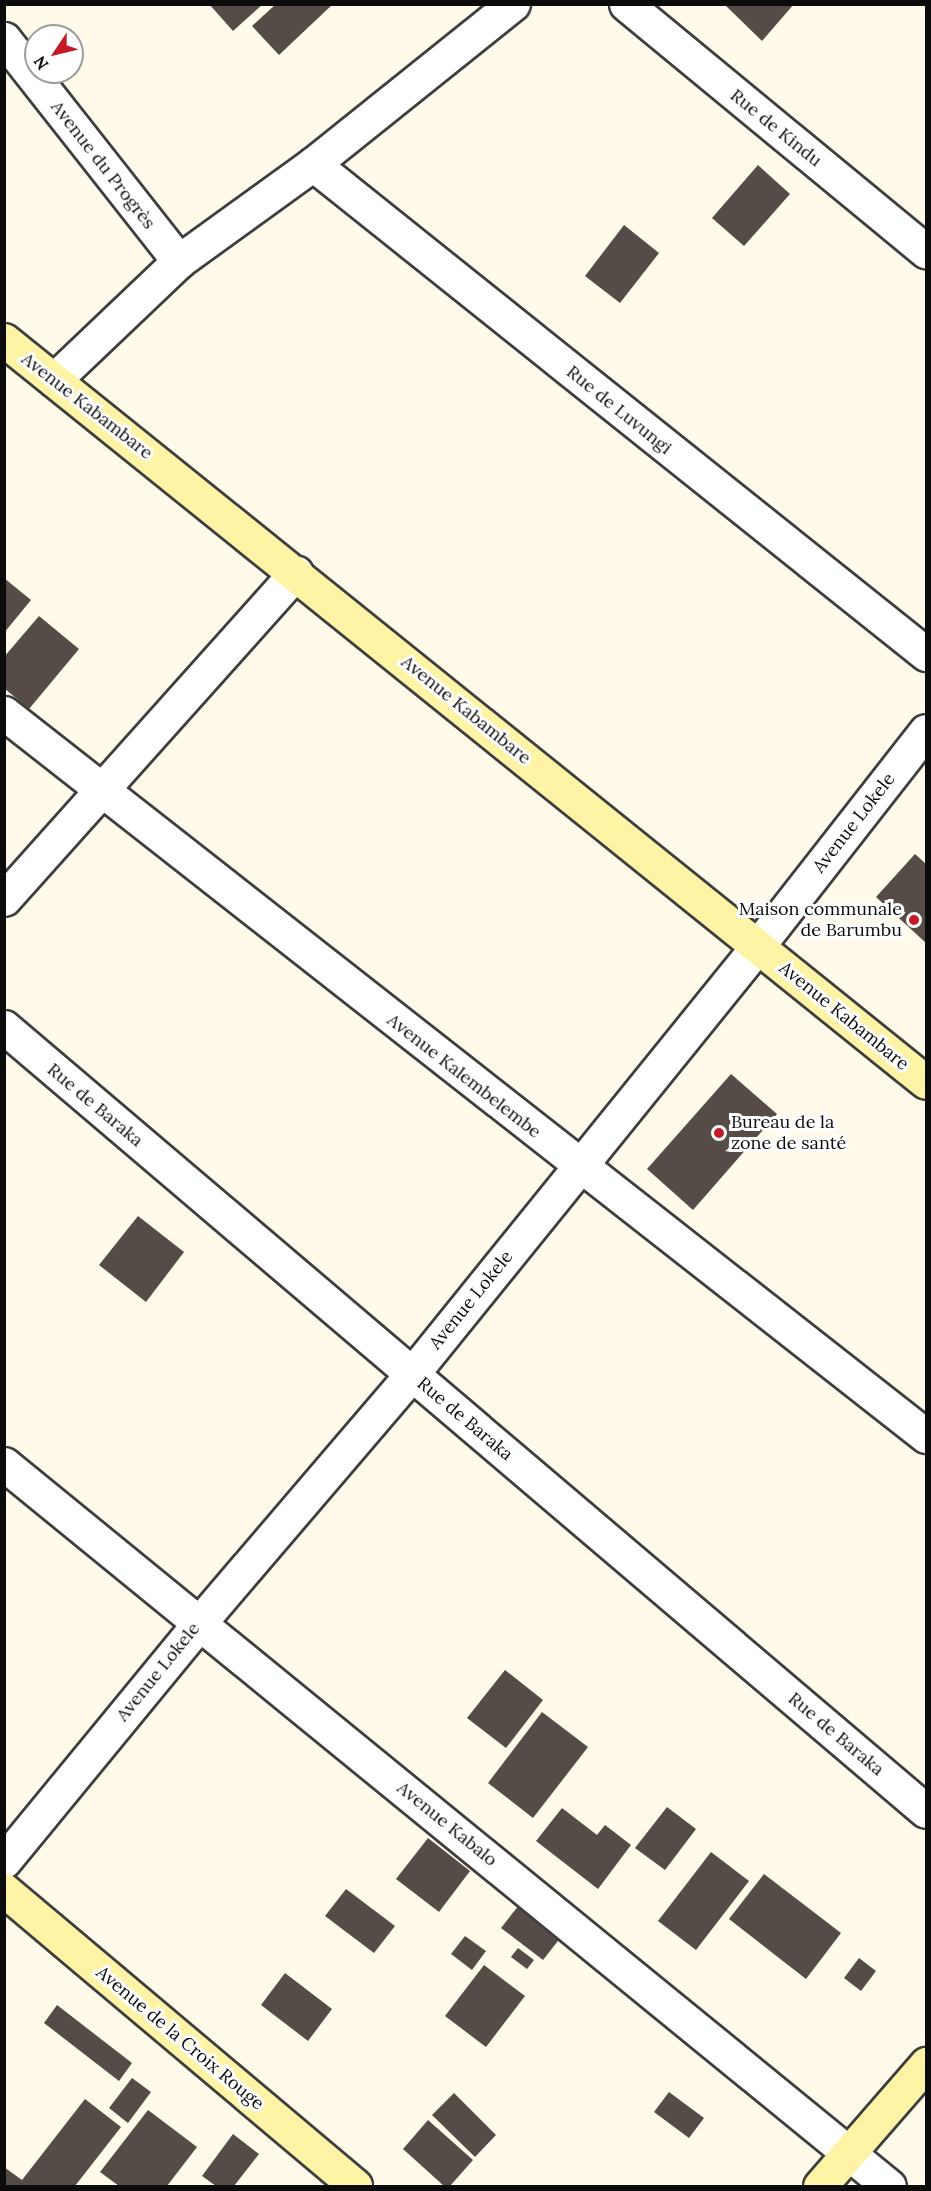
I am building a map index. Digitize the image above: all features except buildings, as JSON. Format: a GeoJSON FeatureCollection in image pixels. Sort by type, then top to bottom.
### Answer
{"type":"FeatureCollection","features":[{"type":"Feature","properties":{"kind":"main road","name":"Avenue Kabambare"},"geometry":{"type":"LineString","coordinates":[[4,340],[296,572],[757,947],[927,1082]]}},
{"type":"Feature","properties":{"kind":"main road","name":"Avenue de la Croix Rouge"},"geometry":{"type":"LineString","coordinates":[[4,1890],[355,2187]]}},
{"type":"Feature","properties":{"kind":"main road"},"geometry":{"type":"LineString","coordinates":[[820,2187],[927,2064]]}},
{"type":"Feature","properties":{"kind":"street"},"geometry":{"type":"LineString","coordinates":[[54,380],[179,261],[313,164],[513,4]]}},
{"type":"Feature","properties":{"kind":"street","name":"Rue de Kindu"},"geometry":{"type":"LineString","coordinates":[[626,4],[927,251]]}},
{"type":"Feature","properties":{"kind":"street","name":"Avenue du Progrès"},"geometry":{"type":"LineString","coordinates":[[4,39],[179,261]]}},
{"type":"Feature","properties":{"kind":"street","name":"Rue de Luvungi"},"geometry":{"type":"LineString","coordinates":[[313,164],[927,654]]}},
{"type":"Feature","properties":{"kind":"street"},"geometry":{"type":"LineString","coordinates":[[4,899],[296,572]]}},
{"type":"Feature","properties":{"kind":"street","name":"Avenue Kalembelembe"},"geometry":{"type":"LineString","coordinates":[[4,712],[99,790],[927,1436]]}},
{"type":"Feature","properties":{"kind":"street","name":"Avenue Lokele"},"geometry":{"type":"LineString","coordinates":[[4,1861],[200,1622],[412,1374],[757,947],[927,730]]}},
{"type":"Feature","properties":{"kind":"street","name":"Rue de Baraka"},"geometry":{"type":"LineString","coordinates":[[4,1028],[927,1811]]}},
{"type":"Feature","properties":{"kind":"street","name":"Avenue Kabalo"},"geometry":{"type":"LineString","coordinates":[[4,1464],[889,2187]]}},
{"type":"Feature","properties":{"kind":"place","name":"Maison communale de Barumbu"},"geometry":{"type":"Point","coordinates":[914,920]}},
{"type":"Feature","properties":{"kind":"place","name":"Bureau de la zone de santé"},"geometry":{"type":"Point","coordinates":[719,1133]}}]}
